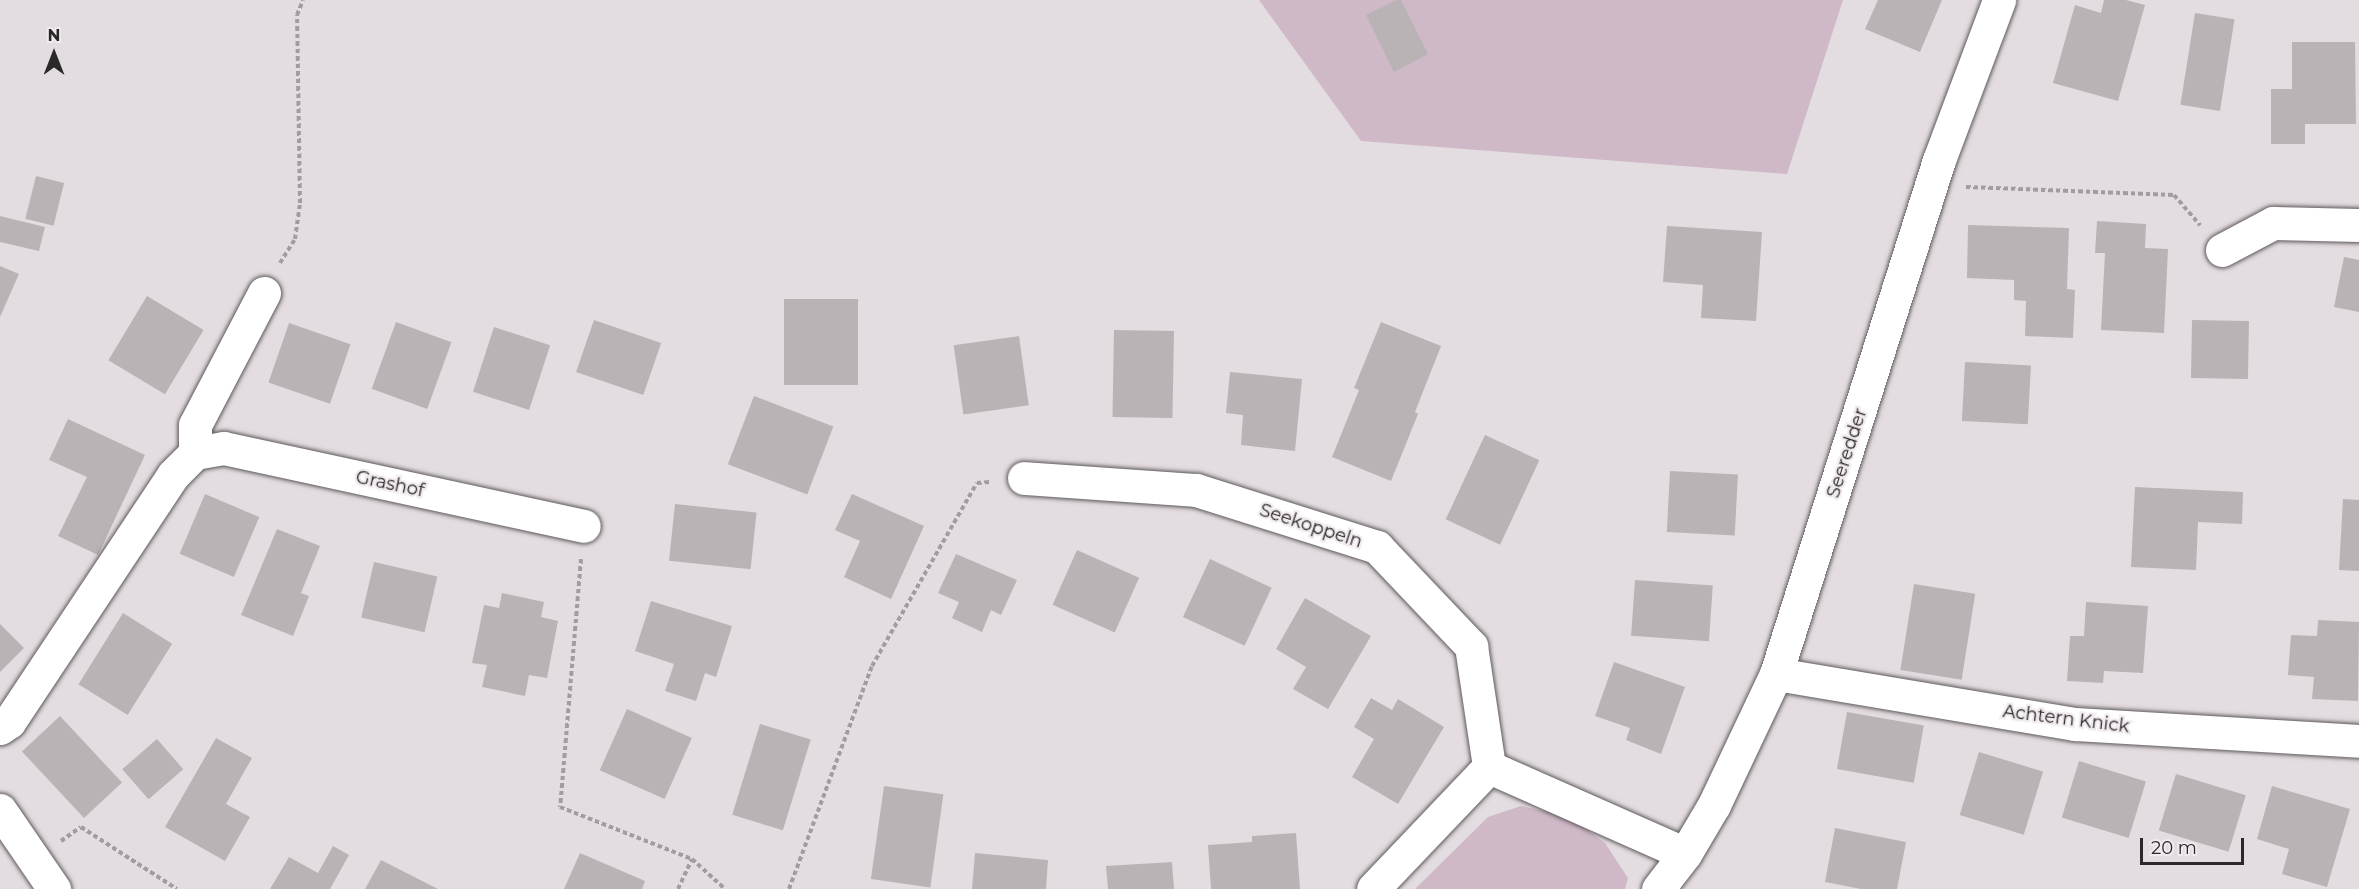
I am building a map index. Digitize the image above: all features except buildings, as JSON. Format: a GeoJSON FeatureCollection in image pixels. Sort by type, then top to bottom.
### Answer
{"type":"FeatureCollection","features":[{"type":"Feature","properties":{"kind":"street","name":"Seeredder"},"geometry":{"type":"LineString","coordinates":[[1658,889],[1685,854],[1714,805],[1776,674],[1939,160],[2000,0]]}},
{"type":"Feature","properties":{"kind":"street"},"geometry":{"type":"LineString","coordinates":[[2222,250],[2273,223],[2359,225]]}},
{"type":"Feature","properties":{"kind":"street"},"geometry":{"type":"LineString","coordinates":[[0,728],[9,722],[173,475],[195,453],[195,425],[264,293]]}},
{"type":"Feature","properties":{"kind":"street","name":"Grashof"},"geometry":{"type":"LineString","coordinates":[[195,453],[224,448],[584,526]]}},
{"type":"Feature","properties":{"kind":"street","name":"Seekoppeln"},"geometry":{"type":"LineString","coordinates":[[1024,478],[1196,490],[1377,547],[1471,646],[1489,767]]}},
{"type":"Feature","properties":{"kind":"street","name":"Achtern Knick"},"geometry":{"type":"LineString","coordinates":[[1776,674],[2075,724],[2359,741]]}},
{"type":"Feature","properties":{"kind":"street"},"geometry":{"type":"LineString","coordinates":[[1373,889],[1489,767],[1685,854]]}},
{"type":"Feature","properties":{"kind":"street"},"geometry":{"type":"LineString","coordinates":[[0,810],[54,889]]}},
{"type":"Feature","properties":{"kind":"path"},"geometry":{"type":"LineString","coordinates":[[264,293],[295,239],[300,203],[297,15],[303,0]]}},
{"type":"Feature","properties":{"kind":"path"},"geometry":{"type":"LineString","coordinates":[[1932,186],[2174,195],[2222,250]]}},
{"type":"Feature","properties":{"kind":"path"},"geometry":{"type":"LineString","coordinates":[[789,889],[872,666],[930,564],[977,483],[1024,478]]}},
{"type":"Feature","properties":{"kind":"path"},"geometry":{"type":"LineString","coordinates":[[584,526],[561,807],[692,859],[725,889]]}},
{"type":"Feature","properties":{"kind":"path"},"geometry":{"type":"LineString","coordinates":[[33,860],[81,827],[177,889]]}},
{"type":"Feature","properties":{"kind":"path"},"geometry":{"type":"LineString","coordinates":[[678,889],[692,859]]}},
{"type":"Feature","properties":{"kind":"shaded area"},"geometry":{"type":"Polygon","coordinates":[[[1259,0],[1843,0],[1787,174],[1361,141],[1259,0]]]}},
{"type":"Feature","properties":{"kind":"shaded area"},"geometry":{"type":"Polygon","coordinates":[[[1521,806],[1569,817],[1605,843],[1628,878],[1625,889],[1415,889],[1488,817],[1521,806]]]}}]}
